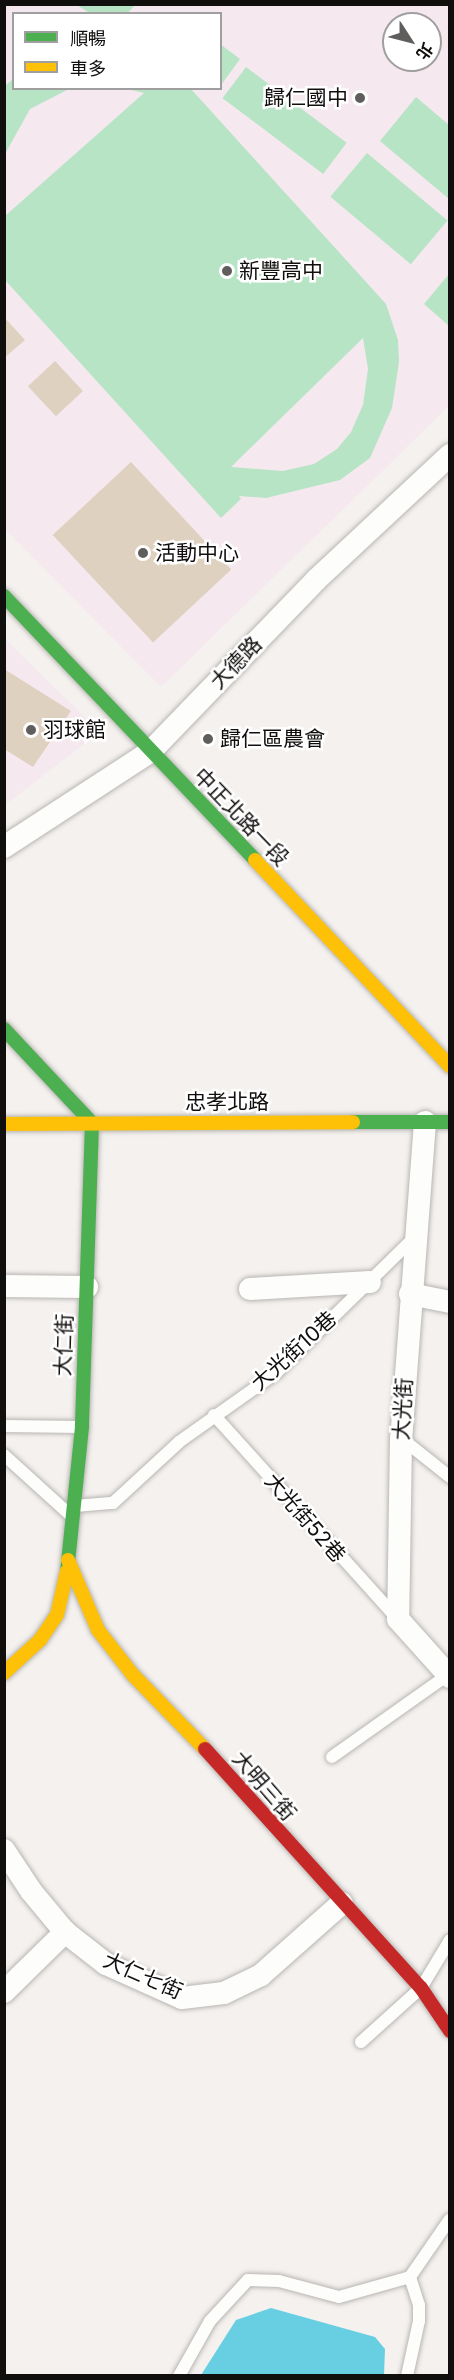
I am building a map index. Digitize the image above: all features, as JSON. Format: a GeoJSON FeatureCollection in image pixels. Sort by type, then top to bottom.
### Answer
{"type":"FeatureCollection","features":[{"type":"Feature","properties":{"kind":"street","name":"大德路"},"geometry":{"type":"LineString","coordinates":[[4,847],[150,752],[317,579],[450,455]]}},
{"type":"Feature","properties":{"kind":"street","name":"中正北路一段"},"geometry":{"type":"LineString","coordinates":[[4,596],[450,1066]]}},
{"type":"Feature","properties":{"kind":"street"},"geometry":{"type":"LineString","coordinates":[[4,1029],[92,1124]]}},
{"type":"Feature","properties":{"kind":"street","name":"大光街"},"geometry":{"type":"LineString","coordinates":[[398,1619],[401,1438],[410,1294],[425,1122]]}},
{"type":"Feature","properties":{"kind":"street","name":"忠孝北路"},"geometry":{"type":"LineString","coordinates":[[4,1124],[450,1122]]}},
{"type":"Feature","properties":{"kind":"street","name":"大仁街"},"geometry":{"type":"LineString","coordinates":[[4,1673],[40,1640],[57,1615],[65,1588],[67,1556],[75,1513],[82,1427],[92,1124]]}},
{"type":"Feature","properties":{"kind":"street","name":"大光街10巷"},"geometry":{"type":"LineString","coordinates":[[250,1289],[370,1282]]}},
{"type":"Feature","properties":{"kind":"street"},"geometry":{"type":"LineString","coordinates":[[4,1286],[87,1287]]}},
{"type":"Feature","properties":{"kind":"street"},"geometry":{"type":"LineString","coordinates":[[410,1294],[450,1302]]}},
{"type":"Feature","properties":{"kind":"street","name":"大明三街"},"geometry":{"type":"LineString","coordinates":[[67,1556],[98,1630],[133,1675],[194,1737],[421,1988],[450,2031]]}},
{"type":"Feature","properties":{"kind":"street"},"geometry":{"type":"LineString","coordinates":[[398,1619],[449,1675]]}},
{"type":"Feature","properties":{"kind":"street","name":"大仁七街"},"geometry":{"type":"LineString","coordinates":[[4,1850],[31,1891],[64,1932],[106,1964],[182,1998],[224,1993],[261,1975],[342,1903]]}},
{"type":"Feature","properties":{"kind":"street"},"geometry":{"type":"LineString","coordinates":[[4,1992],[64,1932]]}},
{"type":"Feature","properties":{"kind":"lane","name":"大光街10巷"},"geometry":{"type":"LineString","coordinates":[[75,1513],[113,1503],[214,1415],[276,1373],[415,1237]]}},
{"type":"Feature","properties":{"kind":"lane","name":"大光街52巷"},"geometry":{"type":"LineString","coordinates":[[214,1415],[398,1619]]}},
{"type":"Feature","properties":{"kind":"lane"},"geometry":{"type":"LineString","coordinates":[[4,1426],[82,1427]]}},
{"type":"Feature","properties":{"kind":"lane"},"geometry":{"type":"LineString","coordinates":[[401,1438],[450,1477]]}},
{"type":"Feature","properties":{"kind":"lane"},"geometry":{"type":"LineString","coordinates":[[4,1455],[75,1513]]}},
{"type":"Feature","properties":{"kind":"lane"},"geometry":{"type":"LineString","coordinates":[[332,1757],[449,1675]]}},
{"type":"Feature","properties":{"kind":"lane"},"geometry":{"type":"LineString","coordinates":[[361,2042],[421,1988],[450,1940]]}},
{"type":"Feature","properties":{"kind":"lane"},"geometry":{"type":"LineString","coordinates":[[179,2376],[210,2322],[248,2280],[270,2280],[339,2297],[410,2277],[450,2219]]}},
{"type":"Feature","properties":{"kind":"lane"},"geometry":{"type":"LineString","coordinates":[[407,2376],[419,2320],[419,2305],[410,2277]]}},
{"type":"Feature","properties":{"kind":"shaded area","name":"新豐高中"},"geometry":{"type":"Polygon","coordinates":[[[4,5],[449,5],[449,406],[161,687],[5,529],[4,5]]]}},
{"type":"Feature","properties":{"kind":"shaded area"},"geometry":{"type":"Polygon","coordinates":[[[4,638],[100,732],[5,805],[4,805],[4,638]]]}},
{"type":"Feature","properties":{"kind":"green space"},"geometry":{"type":"Polygon","coordinates":[[[135,4],[129,12],[88,12],[77,5],[135,4]]]}},
{"type":"Feature","properties":{"kind":"green space"},"geometry":{"type":"Polygon","coordinates":[[[222,46],[240,59],[222,84],[222,46]]]}},
{"type":"Feature","properties":{"kind":"green space"},"geometry":{"type":"Polygon","coordinates":[[[246,67],[347,143],[323,174],[223,98],[246,67]]]}},
{"type":"Feature","properties":{"kind":"green space"},"geometry":{"type":"Polygon","coordinates":[[[12,80],[12,90],[67,90],[30,109],[5,154],[5,86],[12,80]]]}},
{"type":"Feature","properties":{"kind":"green space"},"geometry":{"type":"Polygon","coordinates":[[[131,90],[192,90],[386,304],[398,340],[399,362],[392,408],[370,458],[340,480],[266,498],[239,496],[241,499],[221,518],[5,280],[5,216],[144,93],[131,90]],[[363,338],[231,467],[283,471],[314,464],[337,449],[351,432],[363,405],[368,369],[363,338]]]}},
{"type":"Feature","properties":{"kind":"green space"},"geometry":{"type":"Polygon","coordinates":[[[416,97],[449,125],[449,199],[380,141],[416,97]]]}},
{"type":"Feature","properties":{"kind":"green space"},"geometry":{"type":"Polygon","coordinates":[[[367,153],[447,220],[411,264],[330,197],[367,153]]]}},
{"type":"Feature","properties":{"kind":"green space"},"geometry":{"type":"Polygon","coordinates":[[[449,274],[449,326],[424,304],[449,274]]]}},
{"type":"Feature","properties":{"kind":"water"},"geometry":{"type":"Polygon","coordinates":[[[271,2308],[375,2337],[385,2349],[384,2375],[201,2375],[236,2320],[271,2308]]]}},
{"type":"Feature","properties":{"kind":"building"},"geometry":{"type":"Polygon","coordinates":[[[4,317],[25,340],[4,358],[4,317]]]}},
{"type":"Feature","properties":{"kind":"building"},"geometry":{"type":"Polygon","coordinates":[[[55,361],[83,391],[56,416],[28,386],[55,361]]]}},
{"type":"Feature","properties":{"kind":"building","name":"活動中心"},"geometry":{"type":"Polygon","coordinates":[[[131,462],[231,570],[153,642],[53,535],[131,462]]]}},
{"type":"Feature","properties":{"kind":"building","name":"羽球館"},"geometry":{"type":"Polygon","coordinates":[[[4,669],[71,711],[33,767],[4,749],[4,669]]]}},
{"type":"Feature","properties":{"kind":"traffic: fast"},"geometry":{"type":"LineString","coordinates":[[4,596],[255,860]]}},
{"type":"Feature","properties":{"kind":"traffic: fast"},"geometry":{"type":"LineString","coordinates":[[4,1029],[92,1123],[82,1427],[67,1571]]}},
{"type":"Feature","properties":{"kind":"traffic: fast"},"geometry":{"type":"LineString","coordinates":[[353,1122],[450,1122]]}},
{"type":"Feature","properties":{"kind":"traffic: slow"},"geometry":{"type":"LineString","coordinates":[[255,860],[450,1066]]}},
{"type":"Feature","properties":{"kind":"traffic: slow"},"geometry":{"type":"LineString","coordinates":[[4,1124],[353,1122]]}},
{"type":"Feature","properties":{"kind":"traffic: slow"},"geometry":{"type":"LineString","coordinates":[[68,1560],[98,1630],[133,1675],[205,1749]]}},
{"type":"Feature","properties":{"kind":"traffic: slow"},"geometry":{"type":"LineString","coordinates":[[4,1673],[40,1640],[57,1615],[67,1571]]}},
{"type":"Feature","properties":{"kind":"traffic: jam"},"geometry":{"type":"LineString","coordinates":[[205,1749],[421,1988],[450,2031]]}},
{"type":"Feature","properties":{"kind":"place","name":"歸仁國中"},"geometry":{"type":"Point","coordinates":[360,98]}},
{"type":"Feature","properties":{"kind":"place","name":"新豐高中"},"geometry":{"type":"Point","coordinates":[227,271]}},
{"type":"Feature","properties":{"kind":"place","name":"活動中心"},"geometry":{"type":"Point","coordinates":[143,553]}},
{"type":"Feature","properties":{"kind":"place","name":"羽球館"},"geometry":{"type":"Point","coordinates":[31,730]}},
{"type":"Feature","properties":{"kind":"place","name":"歸仁區農會"},"geometry":{"type":"Point","coordinates":[208,739]}}]}
